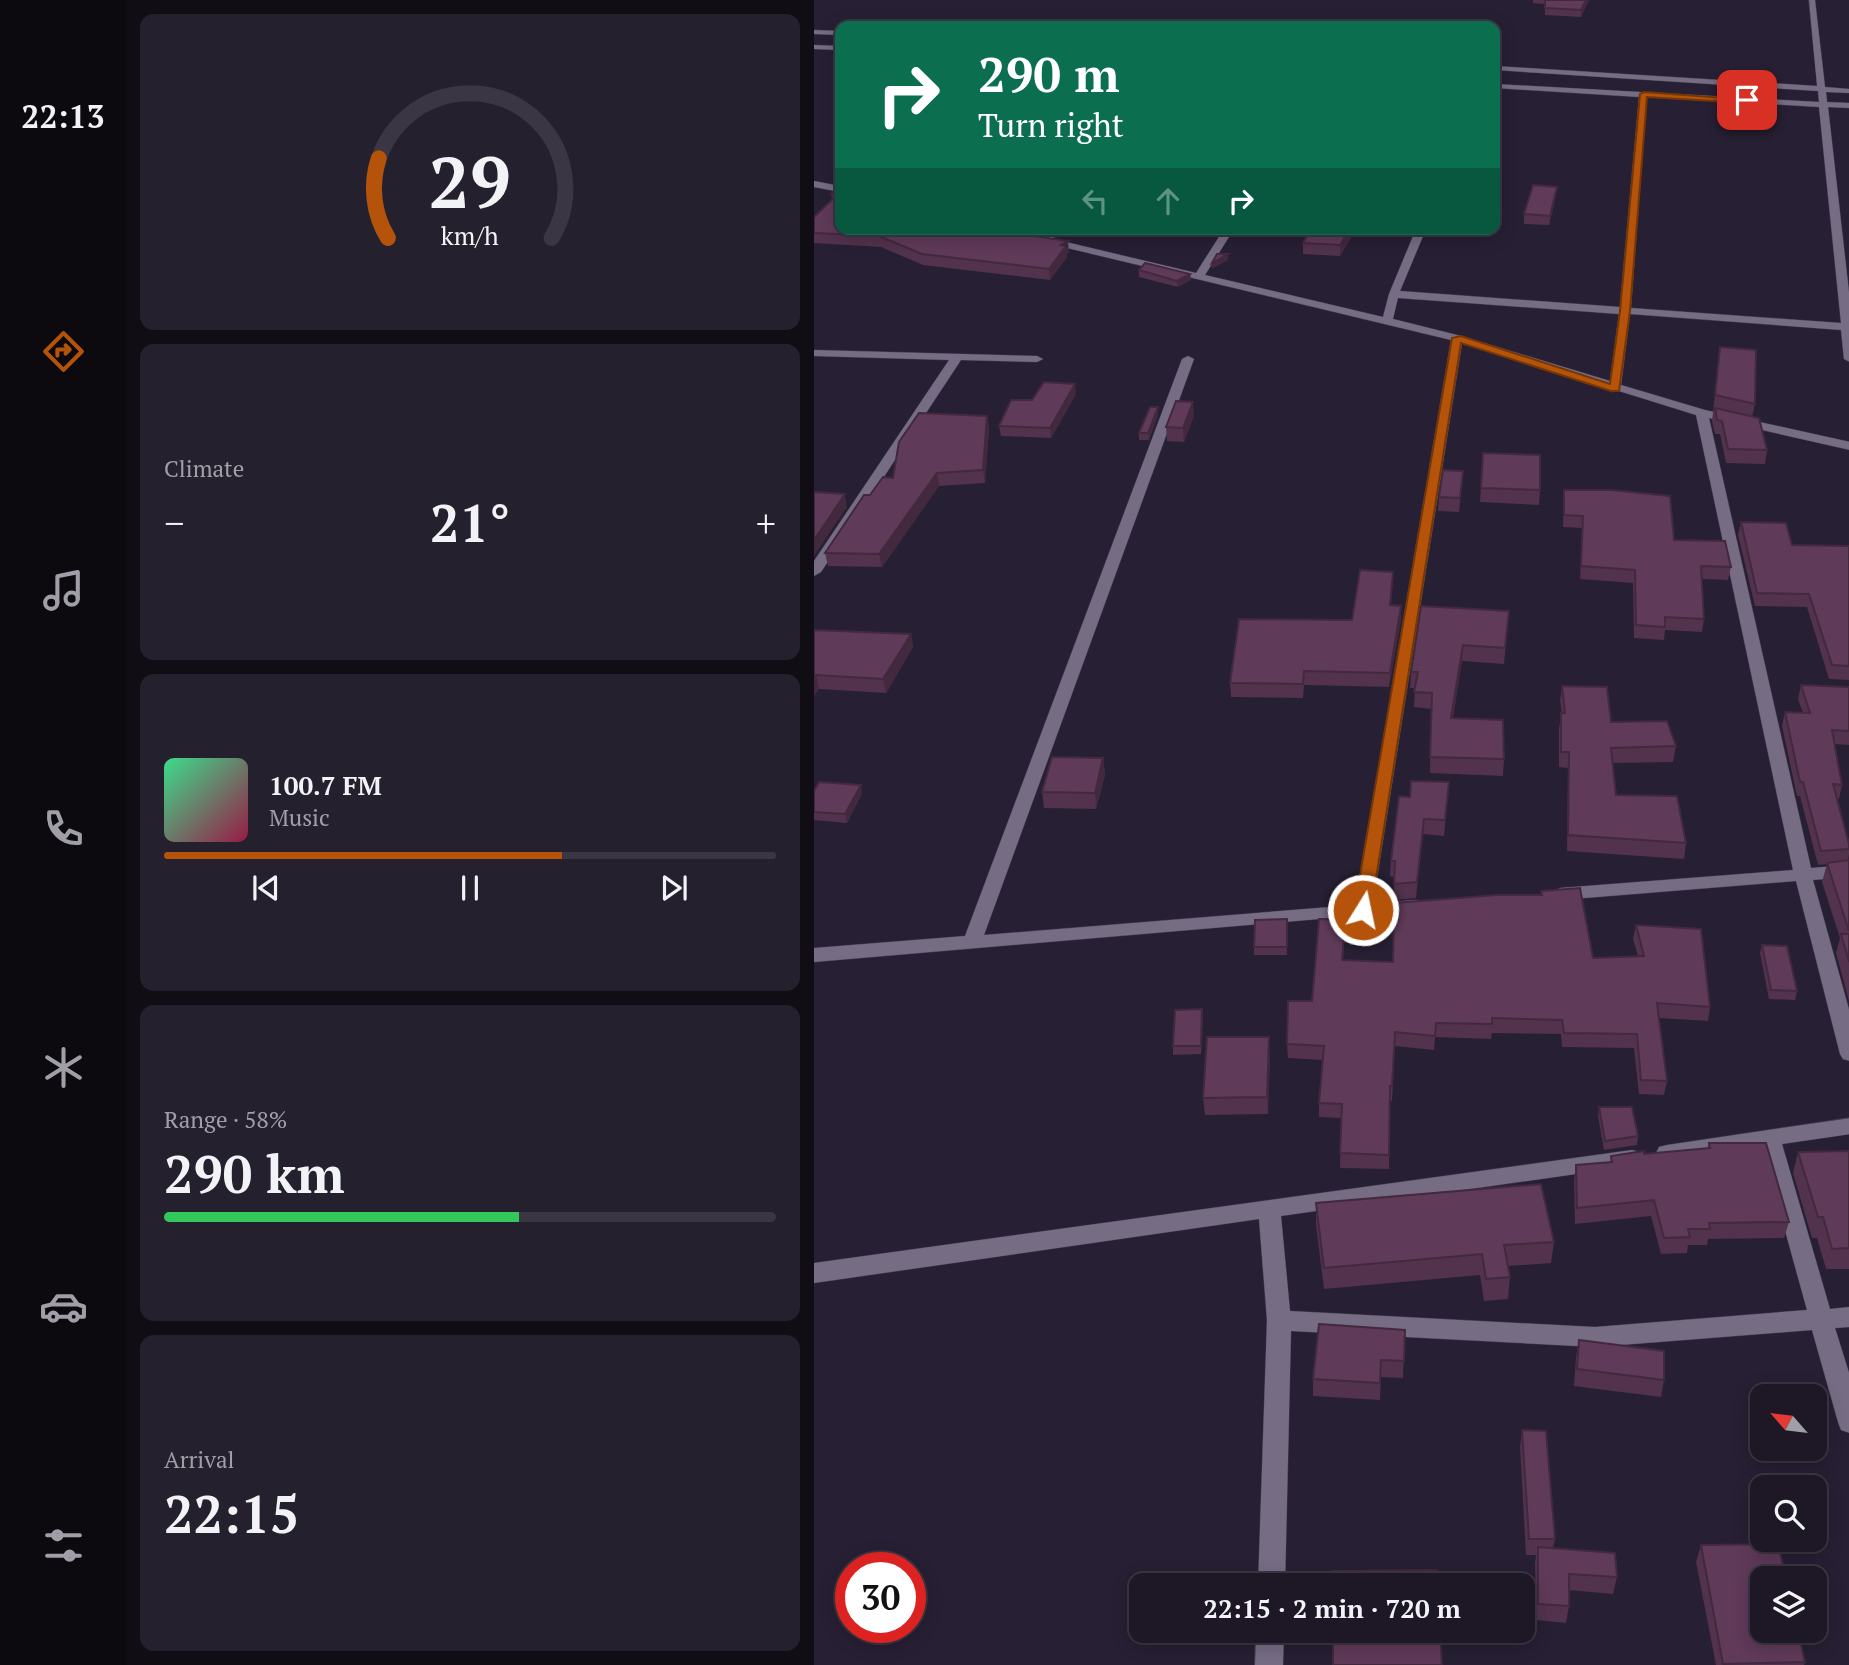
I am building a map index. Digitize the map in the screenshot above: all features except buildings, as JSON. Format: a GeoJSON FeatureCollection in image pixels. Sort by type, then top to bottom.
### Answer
{"type":"FeatureCollection","features":[{"type":"Feature","properties":{"kind":"street"},"geometry":{"type":"LineString","coordinates":[[1812,0],[1848,327],[1849,359]]}},
{"type":"Feature","properties":{"kind":"street"},"geometry":{"type":"LineString","coordinates":[[814,32],[835,33]]}},
{"type":"Feature","properties":{"kind":"street"},"geometry":{"type":"LineString","coordinates":[[814,47],[835,48]]}},
{"type":"Feature","properties":{"kind":"street"},"geometry":{"type":"LineString","coordinates":[[1500,68],[1849,91]]}},
{"type":"Feature","properties":{"kind":"street"},"geometry":{"type":"LineString","coordinates":[[1500,86],[1849,106]]}},
{"type":"Feature","properties":{"kind":"street"},"geometry":{"type":"LineString","coordinates":[[1615,389],[1625,311],[1644,94]]}},
{"type":"Feature","properties":{"kind":"street"},"geometry":{"type":"LineString","coordinates":[[814,184],[835,188]]}},
{"type":"Feature","properties":{"kind":"street"},"geometry":{"type":"LineString","coordinates":[[1036,235],[1063,244],[1457,338],[1615,389],[1702,413],[1849,446]]}},
{"type":"Feature","properties":{"kind":"street"},"geometry":{"type":"LineString","coordinates":[[1200,275],[1225,235]]}},
{"type":"Feature","properties":{"kind":"street"},"geometry":{"type":"LineString","coordinates":[[1387,322],[1394,294],[1419,235]]}},
{"type":"Feature","properties":{"kind":"street"},"geometry":{"type":"LineString","coordinates":[[1394,294],[1848,327]]}},
{"type":"Feature","properties":{"kind":"street"},"geometry":{"type":"LineString","coordinates":[[1363,910],[1457,338]]}},
{"type":"Feature","properties":{"kind":"street"},"geometry":{"type":"LineString","coordinates":[[814,353],[1037,359]]}},
{"type":"Feature","properties":{"kind":"street"},"geometry":{"type":"LineString","coordinates":[[814,572],[957,356]]}},
{"type":"Feature","properties":{"kind":"street"},"geometry":{"type":"LineString","coordinates":[[972,942],[1188,359]]}},
{"type":"Feature","properties":{"kind":"street"},"geometry":{"type":"LineString","coordinates":[[1702,413],[1803,875],[1849,1054]]}},
{"type":"Feature","properties":{"kind":"street"},"geometry":{"type":"LineString","coordinates":[[1542,896],[1849,871]]}},
{"type":"Feature","properties":{"kind":"street"},"geometry":{"type":"LineString","coordinates":[[814,955],[1432,904]]}},
{"type":"Feature","properties":{"kind":"street"},"geometry":{"type":"LineString","coordinates":[[814,1273],[1849,1126]]}},
{"type":"Feature","properties":{"kind":"street"},"geometry":{"type":"LineString","coordinates":[[1770,1139],[1849,1422]]}},
{"type":"Feature","properties":{"kind":"street"},"geometry":{"type":"LineString","coordinates":[[1269,1207],[1279,1320],[1271,1573]]}},
{"type":"Feature","properties":{"kind":"street"},"geometry":{"type":"LineString","coordinates":[[1279,1320],[1595,1337],[1849,1317]]}},
{"type":"Feature","properties":{"kind":"street"},"geometry":{"type":"LineString","coordinates":[[1269,1665],[1270,1643]]}},
{"type":"Feature","properties":{"kind":"route"},"geometry":{"type":"LineString","coordinates":[[1363,910],[1434,491],[1457,338],[1615,389],[1625,311],[1644,94],[1747,100]]}}]}
